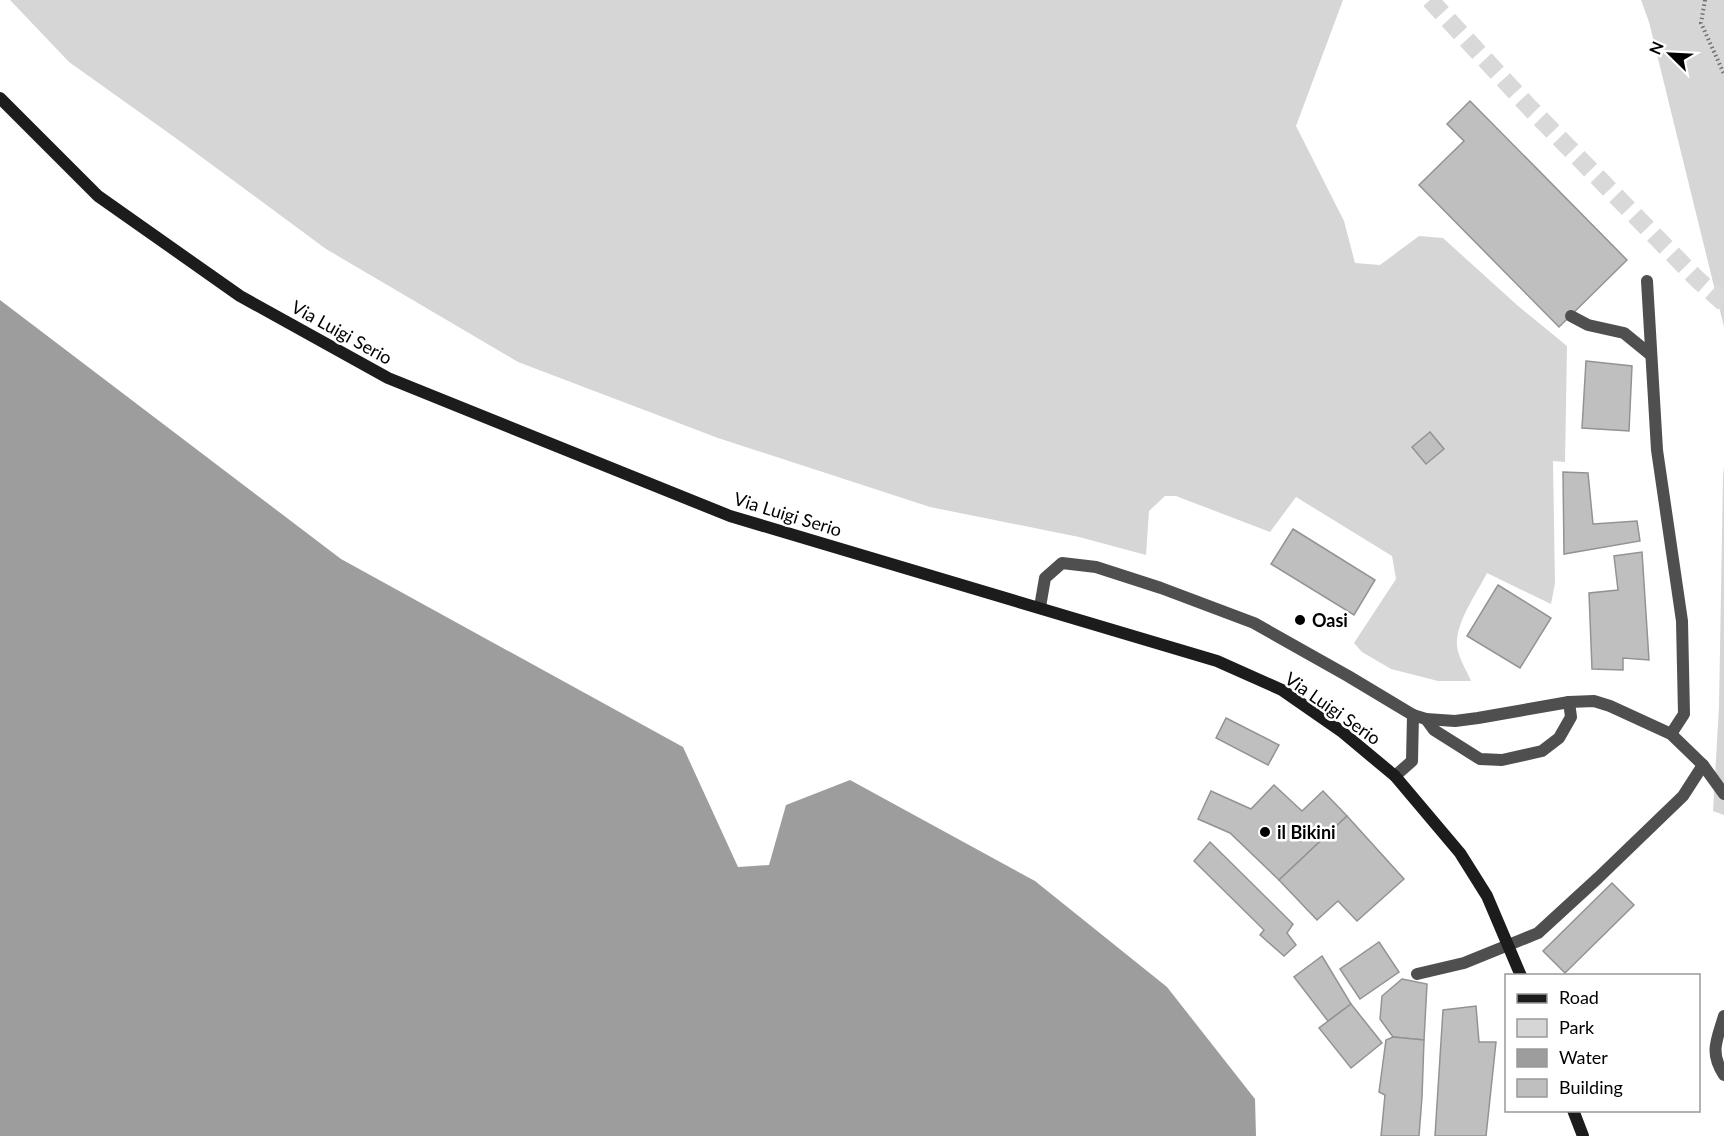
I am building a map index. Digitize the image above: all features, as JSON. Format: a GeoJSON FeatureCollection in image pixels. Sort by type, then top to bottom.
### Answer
{"type":"FeatureCollection","features":[{"type":"Feature","properties":{"kind":"main road","name":"Via Luigi Serio"},"geometry":{"type":"LineString","coordinates":[[0,98],[98,196],[240,296],[388,378],[730,516],[1217,661],[1282,690],[1341,731],[1395,776],[1460,853],[1487,896],[1521,974]]}},
{"type":"Feature","properties":{"kind":"main road"},"geometry":{"type":"LineString","coordinates":[[1575,1112],[1583,1136]]}},
{"type":"Feature","properties":{"kind":"lane"},"geometry":{"type":"LineString","coordinates":[[1647,281],[1657,450],[1682,621],[1684,714],[1671,734]]}},
{"type":"Feature","properties":{"kind":"lane"},"geometry":{"type":"LineString","coordinates":[[1571,316],[1588,325],[1624,333],[1651,355]]}},
{"type":"Feature","properties":{"kind":"lane"},"geometry":{"type":"LineString","coordinates":[[1040,607],[1045,578],[1062,562],[1096,567],[1161,588],[1254,623],[1413,715],[1426,719],[1455,721],[1569,702],[1594,701],[1671,734],[1703,765],[1724,794]]}},
{"type":"Feature","properties":{"kind":"lane"},"geometry":{"type":"LineString","coordinates":[[1426,719],[1434,730],[1480,759],[1502,760],[1542,752],[1559,738],[1571,717],[1569,702]]}},
{"type":"Feature","properties":{"kind":"lane"},"geometry":{"type":"LineString","coordinates":[[1395,776],[1412,761],[1413,715]]}},
{"type":"Feature","properties":{"kind":"lane"},"geometry":{"type":"LineString","coordinates":[[1417,974],[1464,963],[1539,933],[1683,796],[1703,765]]}},
{"type":"Feature","properties":{"kind":"lane"},"geometry":{"type":"LineString","coordinates":[[1724,1016],[1714,1049],[1724,1075]]}},
{"type":"Feature","properties":{"kind":"path"},"geometry":{"type":"LineString","coordinates":[[1705,0],[1701,23],[1724,74]]}},
{"type":"Feature","properties":{"kind":"green space"},"geometry":{"type":"Polygon","coordinates":[[[10,0],[1343,0],[1296,126],[1344,221],[1355,263],[1380,265],[1419,236],[1443,238],[1517,305],[1567,346],[1565,462],[1553,461],[1555,583],[1551,604],[1487,573],[1463,618],[1457,637],[1459,655],[1471,681],[1438,681],[1391,669],[1362,652],[1354,643],[1396,579],[1392,556],[1296,497],[1270,532],[1176,496],[1165,496],[1149,511],[1146,555],[1079,537],[930,507],[718,438],[518,362],[326,249],[69,62],[10,0]]]}},
{"type":"Feature","properties":{"kind":"green space"},"geometry":{"type":"Polygon","coordinates":[[[1641,0],[1724,0],[1724,327],[1649,22],[1641,0]]]}},
{"type":"Feature","properties":{"kind":"green space"},"geometry":{"type":"Polygon","coordinates":[[[1724,467],[1724,815],[1713,811],[1719,707],[1724,467]]]}},
{"type":"Feature","properties":{"kind":"water"},"geometry":{"type":"Polygon","coordinates":[[[0,300],[341,559],[683,747],[738,867],[769,865],[786,805],[850,780],[1035,881],[1167,987],[1255,1099],[1256,1136],[0,1136],[0,300]]]}},
{"type":"Feature","properties":{"kind":"building"},"geometry":{"type":"Polygon","coordinates":[[[1470,101],[1627,260],[1559,327],[1419,185],[1464,141],[1447,124],[1470,101]]]}},
{"type":"Feature","properties":{"kind":"building"},"geometry":{"type":"Polygon","coordinates":[[[1586,361],[1632,366],[1629,431],[1582,428],[1586,361]]]}},
{"type":"Feature","properties":{"kind":"building"},"geometry":{"type":"Polygon","coordinates":[[[1430,432],[1444,449],[1426,464],[1412,447],[1430,432]]]}},
{"type":"Feature","properties":{"kind":"building"},"geometry":{"type":"Polygon","coordinates":[[[1563,472],[1588,473],[1593,524],[1637,521],[1640,541],[1564,554],[1563,472]]]}},
{"type":"Feature","properties":{"kind":"building"},"geometry":{"type":"Polygon","coordinates":[[[1293,529],[1375,580],[1354,615],[1271,564],[1293,529]]]}},
{"type":"Feature","properties":{"kind":"building"},"geometry":{"type":"Polygon","coordinates":[[[1642,552],[1649,660],[1623,658],[1623,670],[1592,669],[1589,593],[1618,590],[1614,556],[1642,552]]]}},
{"type":"Feature","properties":{"kind":"building"},"geometry":{"type":"Polygon","coordinates":[[[1498,585],[1551,618],[1520,668],[1467,636],[1498,585]]]}},
{"type":"Feature","properties":{"kind":"building"},"geometry":{"type":"Polygon","coordinates":[[[1226,718],[1279,745],[1268,765],[1216,738],[1226,718]]]}},
{"type":"Feature","properties":{"kind":"building"},"geometry":{"type":"Polygon","coordinates":[[[1274,785],[1302,811],[1323,791],[1347,816],[1279,880],[1230,833],[1198,819],[1211,791],[1251,809],[1274,785]]]}},
{"type":"Feature","properties":{"kind":"building"},"geometry":{"type":"Polygon","coordinates":[[[1347,816],[1404,879],[1357,921],[1338,901],[1317,920],[1279,880],[1347,816]]]}},
{"type":"Feature","properties":{"kind":"building"},"geometry":{"type":"Polygon","coordinates":[[[1210,842],[1293,924],[1287,933],[1296,945],[1284,956],[1260,935],[1264,930],[1194,861],[1210,842]]]}},
{"type":"Feature","properties":{"kind":"building"},"geometry":{"type":"Polygon","coordinates":[[[1612,883],[1634,905],[1565,973],[1543,951],[1612,883]]]}},
{"type":"Feature","properties":{"kind":"building"},"geometry":{"type":"Polygon","coordinates":[[[1379,942],[1399,972],[1360,999],[1340,969],[1379,942]]]}},
{"type":"Feature","properties":{"kind":"building"},"geometry":{"type":"Polygon","coordinates":[[[1322,956],[1351,1004],[1328,1021],[1294,977],[1322,956]]]}},
{"type":"Feature","properties":{"kind":"building"},"geometry":{"type":"Polygon","coordinates":[[[1402,979],[1427,984],[1424,1040],[1393,1037],[1380,1019],[1382,996],[1402,979]]]}},
{"type":"Feature","properties":{"kind":"building"},"geometry":{"type":"Polygon","coordinates":[[[1351,1004],[1382,1043],[1351,1068],[1319,1028],[1351,1004]]]}},
{"type":"Feature","properties":{"kind":"building"},"geometry":{"type":"Polygon","coordinates":[[[1476,1006],[1479,1042],[1496,1042],[1486,1136],[1435,1136],[1443,1010],[1476,1006]]]}},
{"type":"Feature","properties":{"kind":"building"},"geometry":{"type":"Polygon","coordinates":[[[1393,1037],[1424,1040],[1419,1136],[1381,1136],[1385,1095],[1379,1092],[1386,1040],[1393,1037]]]}},
{"type":"Feature","properties":{"kind":"tunnel"},"geometry":{"type":"LineString","coordinates":[[1430,0],[1530,108],[1697,279],[1724,303]]}},
{"type":"Feature","properties":{"kind":"place","name":"Oasi"},"geometry":{"type":"Point","coordinates":[1300,620]}},
{"type":"Feature","properties":{"kind":"place","name":"il Bikini"},"geometry":{"type":"Point","coordinates":[1265,832]}}]}
